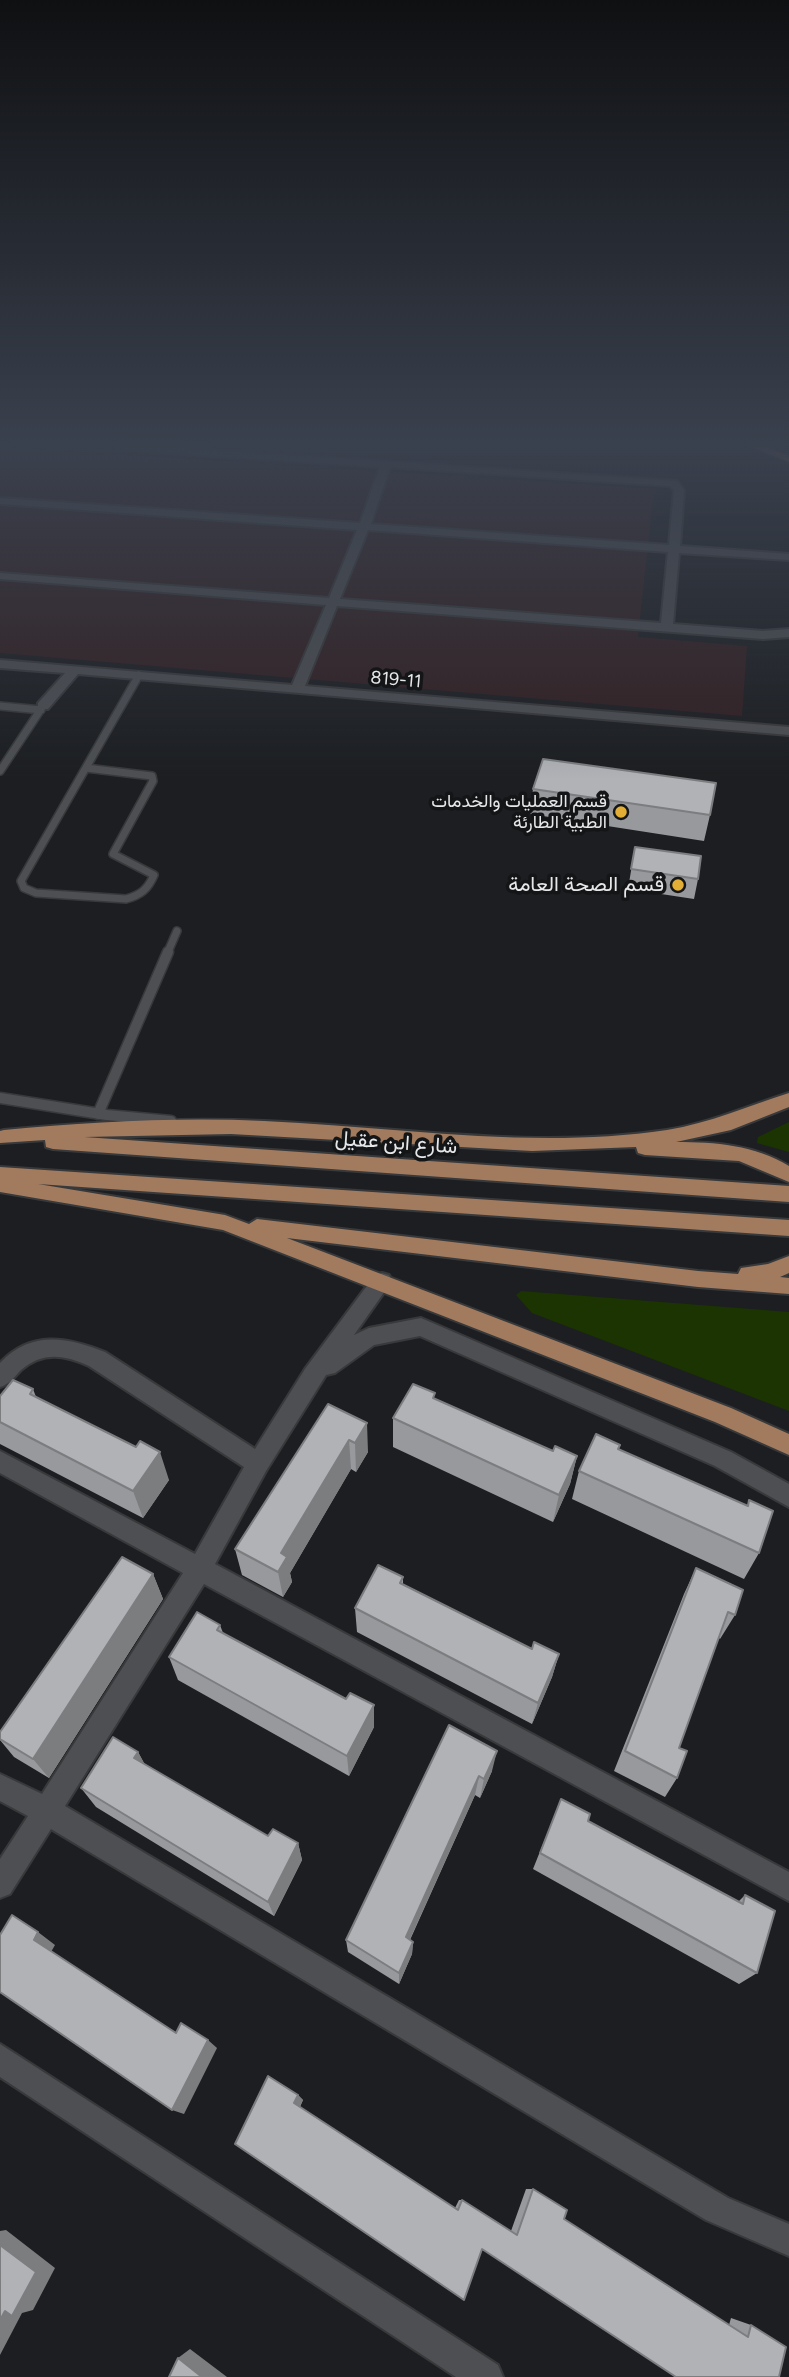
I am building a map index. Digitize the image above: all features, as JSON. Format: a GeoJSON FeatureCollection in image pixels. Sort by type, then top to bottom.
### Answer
{"type":"FeatureCollection","features":[{"type":"Feature","properties":{"kind":"main road"},"geometry":{"type":"LineString","coordinates":[[550,1144],[643,1140],[705,1131],[761,1114],[789,1100]]}},
{"type":"Feature","properties":{"kind":"main road"},"geometry":{"type":"LineString","coordinates":[[2,1137],[93,1129],[224,1126],[724,1151],[777,1166],[789,1175]]}},
{"type":"Feature","properties":{"kind":"main road","name":"شارع ابن عقيل"},"geometry":{"type":"LineString","coordinates":[[2,1137],[789,1194]]}},
{"type":"Feature","properties":{"kind":"main road"},"geometry":{"type":"LineString","coordinates":[[0,1174],[789,1228]]}},
{"type":"Feature","properties":{"kind":"main road"},"geometry":{"type":"LineString","coordinates":[[0,1185],[225,1223],[698,1279],[789,1286]]}},
{"type":"Feature","properties":{"kind":"main road"},"geometry":{"type":"LineString","coordinates":[[225,1223],[723,1415],[789,1445]]}},
{"type":"Feature","properties":{"kind":"main road"},"geometry":{"type":"LineString","coordinates":[[698,1279],[770,1272],[789,1264]]}},
{"type":"Feature","properties":{"kind":"street"},"geometry":{"type":"LineString","coordinates":[[297,689],[351,558]]}},
{"type":"Feature","properties":{"kind":"street"},"geometry":{"type":"LineString","coordinates":[[667,627],[673,558]]}},
{"type":"Feature","properties":{"kind":"street"},"geometry":{"type":"LineString","coordinates":[[0,576],[667,627],[763,635],[789,641]]}},
{"type":"Feature","properties":{"kind":"street"},"geometry":{"type":"LineString","coordinates":[[763,635],[789,633]]}},
{"type":"Feature","properties":{"kind":"street","name":"819-11"},"geometry":{"type":"LineString","coordinates":[[0,664],[789,731]]}},
{"type":"Feature","properties":{"kind":"street"},"geometry":{"type":"LineString","coordinates":[[42,708],[75,670]]}},
{"type":"Feature","properties":{"kind":"street"},"geometry":{"type":"LineString","coordinates":[[0,1884],[200,1568],[258,1464],[313,1376],[382,1282]]}},
{"type":"Feature","properties":{"kind":"street"},"geometry":{"type":"LineString","coordinates":[[313,1376],[369,1337],[421,1327],[723,1459],[789,1496]]}},
{"type":"Feature","properties":{"kind":"street"},"geometry":{"type":"LineString","coordinates":[[0,1378],[15,1359],[35,1348],[69,1346],[97,1359],[258,1464]]}},
{"type":"Feature","properties":{"kind":"street"},"geometry":{"type":"LineString","coordinates":[[0,1461],[789,1887]]}},
{"type":"Feature","properties":{"kind":"street"},"geometry":{"type":"LineString","coordinates":[[0,1787],[47,1811],[717,2209],[789,2240]]}},
{"type":"Feature","properties":{"kind":"street"},"geometry":{"type":"LineString","coordinates":[[0,2059],[486,2377]]}},
{"type":"Feature","properties":{"kind":"lane"},"geometry":{"type":"LineString","coordinates":[[86,768],[152,776],[153,781],[113,854],[119,861],[151,870],[154,876],[147,892],[126,899],[36,893],[24,888],[22,881],[86,768],[139,675]]}},
{"type":"Feature","properties":{"kind":"lane"},"geometry":{"type":"LineString","coordinates":[[0,706],[42,708]]}},
{"type":"Feature","properties":{"kind":"lane"},"geometry":{"type":"LineString","coordinates":[[0,771],[42,708]]}},
{"type":"Feature","properties":{"kind":"lane"},"geometry":{"type":"LineString","coordinates":[[97,1114],[177,931]]}},
{"type":"Feature","properties":{"kind":"lane"},"geometry":{"type":"LineString","coordinates":[[0,1098],[97,1114],[224,1126]]}},
{"type":"Feature","properties":{"kind":"shaded area"},"geometry":{"type":"Polygon","coordinates":[[[0,558],[647,558],[638,637],[747,646],[742,716],[0,653],[0,558]]]}},
{"type":"Feature","properties":{"kind":"green space"},"geometry":{"type":"Polygon","coordinates":[[[789,1122],[789,1152],[757,1143],[758,1137],[789,1122]]]}},
{"type":"Feature","properties":{"kind":"green space"},"geometry":{"type":"Polygon","coordinates":[[[521,1291],[789,1312],[789,1411],[532,1313],[516,1295],[521,1291]]]}},
{"type":"Feature","properties":{"kind":"building"},"geometry":{"type":"Polygon","coordinates":[[[543,759],[716,783],[710,815],[533,789],[543,759]]]}},
{"type":"Feature","properties":{"kind":"building"},"geometry":{"type":"Polygon","coordinates":[[[635,847],[701,856],[698,879],[631,869],[635,847]]]}},
{"type":"Feature","properties":{"kind":"building"},"geometry":{"type":"Polygon","coordinates":[[[13,1380],[33,1389],[30,1394],[136,1447],[140,1441],[160,1452],[133,1491],[0,1422],[0,1396],[13,1380]]]}},
{"type":"Feature","properties":{"kind":"building"},"geometry":{"type":"Polygon","coordinates":[[[413,1384],[435,1393],[433,1398],[553,1451],[555,1446],[577,1456],[559,1495],[393,1418],[413,1384]]]}},
{"type":"Feature","properties":{"kind":"building"},"geometry":{"type":"Polygon","coordinates":[[[328,1404],[367,1423],[355,1443],[349,1440],[281,1553],[287,1557],[278,1572],[235,1549],[328,1404]]]}},
{"type":"Feature","properties":{"kind":"building"},"geometry":{"type":"Polygon","coordinates":[[[596,1434],[620,1445],[618,1449],[748,1506],[749,1500],[773,1511],[759,1553],[579,1471],[596,1434]]]}},
{"type":"Feature","properties":{"kind":"building"},"geometry":{"type":"Polygon","coordinates":[[[122,1557],[153,1574],[33,1759],[0,1739],[0,1732],[122,1557]]]}},
{"type":"Feature","properties":{"kind":"building"},"geometry":{"type":"Polygon","coordinates":[[[378,1565],[403,1577],[400,1583],[532,1649],[534,1642],[559,1654],[538,1703],[355,1608],[378,1565]]]}},
{"type":"Feature","properties":{"kind":"building"},"geometry":{"type":"Polygon","coordinates":[[[696,1568],[743,1590],[735,1615],[728,1612],[679,1748],[687,1751],[677,1778],[625,1751],[696,1568]]]}},
{"type":"Feature","properties":{"kind":"building"},"geometry":{"type":"Polygon","coordinates":[[[197,1612],[220,1625],[217,1630],[346,1699],[350,1693],[374,1705],[347,1756],[169,1657],[197,1612]]]}},
{"type":"Feature","properties":{"kind":"building"},"geometry":{"type":"Polygon","coordinates":[[[449,1725],[497,1751],[484,1779],[479,1776],[406,1937],[413,1942],[399,1973],[346,1940],[449,1725]]]}},
{"type":"Feature","properties":{"kind":"building"},"geometry":{"type":"Polygon","coordinates":[[[113,1737],[138,1752],[134,1758],[268,1836],[273,1829],[298,1843],[268,1902],[81,1788],[113,1737]]]}},
{"type":"Feature","properties":{"kind":"building"},"geometry":{"type":"Polygon","coordinates":[[[561,1799],[590,1814],[588,1821],[743,1904],[745,1895],[775,1911],[757,1973],[540,1853],[561,1799]]]}},
{"type":"Feature","properties":{"kind":"building"},"geometry":{"type":"Polygon","coordinates":[[[12,1915],[38,1932],[34,1940],[176,2033],[181,2023],[208,2040],[172,2110],[0,1992],[0,1935],[12,1915]]]}},
{"type":"Feature","properties":{"kind":"building"},"geometry":{"type":"Polygon","coordinates":[[[268,2076],[298,2095],[294,2103],[458,2210],[462,2200],[517,2235],[533,2189],[567,2210],[564,2219],[748,2337],[751,2325],[786,2347],[779,2377],[676,2377],[482,2249],[464,2300],[235,2144],[268,2076]]]}},
{"type":"Feature","properties":{"kind":"building"},"geometry":{"type":"Polygon","coordinates":[[[0,2245],[36,2272],[12,2316],[5,2311],[0,2320],[0,2245]]]}},
{"type":"Feature","properties":{"kind":"building"},"geometry":{"type":"Polygon","coordinates":[[[178,2358],[202,2377],[169,2377],[178,2358]]]}},
{"type":"Feature","properties":{"kind":"place","name":"قسم العمليات والخدمات الطبية الطارئة"},"geometry":{"type":"Point","coordinates":[621,812]}},
{"type":"Feature","properties":{"kind":"place","name":"قسم الصحة العامة"},"geometry":{"type":"Point","coordinates":[678,885]}}]}
